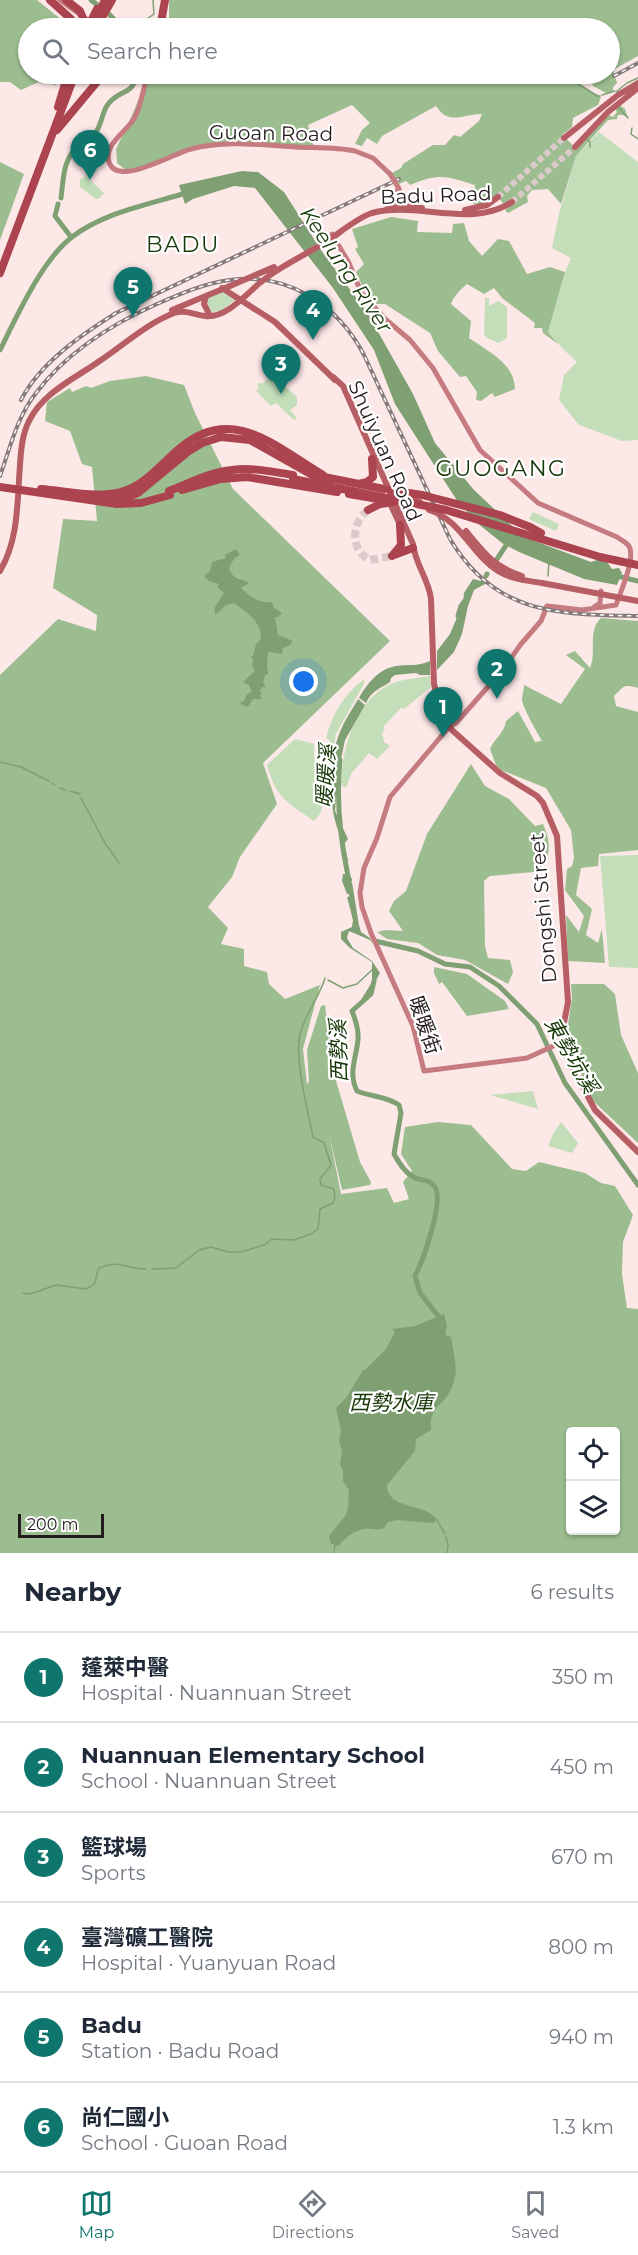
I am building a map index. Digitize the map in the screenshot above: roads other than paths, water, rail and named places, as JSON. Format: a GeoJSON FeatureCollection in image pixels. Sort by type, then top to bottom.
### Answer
{"type":"FeatureCollection","features":[{"type":"Feature","properties":{"kind":"highway"},"geometry":{"type":"LineString","coordinates":[[50,0],[70,18]]}},
{"type":"Feature","properties":{"kind":"highway"},"geometry":{"type":"LineString","coordinates":[[66,0],[80,11],[83,18]]}},
{"type":"Feature","properties":{"kind":"highway"},"geometry":{"type":"LineString","coordinates":[[96,18],[104,0]]}},
{"type":"Feature","properties":{"kind":"highway"},"geometry":{"type":"LineString","coordinates":[[99,18],[112,0]]}},
{"type":"Feature","properties":{"kind":"highway"},"geometry":{"type":"LineString","coordinates":[[162,18],[165,0]]}},
{"type":"Feature","properties":{"kind":"highway"},"geometry":{"type":"LineString","coordinates":[[0,259],[67,84]]}},
{"type":"Feature","properties":{"kind":"highway"},"geometry":{"type":"LineString","coordinates":[[0,273],[52,135],[68,84]]}},
{"type":"Feature","properties":{"kind":"highway"},"geometry":{"type":"LineString","coordinates":[[52,135],[95,84]]}},
{"type":"Feature","properties":{"kind":"highway"},"geometry":{"type":"LineString","coordinates":[[0,486],[98,494],[118,493],[133,488],[196,437],[211,431],[226,429],[257,434],[330,479]]}},
{"type":"Feature","properties":{"kind":"highway"},"geometry":{"type":"LineString","coordinates":[[93,500],[114,497],[138,489],[201,439],[226,433],[254,437],[317,476],[422,495],[500,515],[541,533]]}},
{"type":"Feature","properties":{"kind":"highway"},"geometry":{"type":"LineString","coordinates":[[0,486],[111,501],[138,493],[189,451],[211,440],[228,437],[250,440],[338,489],[392,501]]}},
{"type":"Feature","properties":{"kind":"highway"},"geometry":{"type":"LineString","coordinates":[[353,484],[366,483],[372,479],[374,473],[372,459]]}},
{"type":"Feature","properties":{"kind":"highway"},"geometry":{"type":"LineString","coordinates":[[0,486],[117,504],[141,503],[216,473],[233,469],[259,470],[428,507],[600,557],[635,562]]}},
{"type":"Feature","properties":{"kind":"highway"},"geometry":{"type":"LineString","coordinates":[[182,490],[213,477],[238,473],[292,477],[422,499],[635,562]]}},
{"type":"Feature","properties":{"kind":"highway"},"geometry":{"type":"LineString","coordinates":[[41,489],[127,500],[170,493],[221,479],[247,477],[392,501]]}},
{"type":"Feature","properties":{"kind":"highway"},"geometry":{"type":"LineString","coordinates":[[368,510],[391,502],[428,507]]}},
{"type":"Feature","properties":{"kind":"highway"},"geometry":{"type":"LineString","coordinates":[[401,522],[401,545],[392,556],[413,548]]}},
{"type":"Feature","properties":{"kind":"main road"},"geometry":{"type":"LineString","coordinates":[[564,138],[593,114],[638,83]]}},
{"type":"Feature","properties":{"kind":"main road"},"geometry":{"type":"LineString","coordinates":[[574,147],[638,88]]}},
{"type":"Feature","properties":{"kind":"main road"},"geometry":{"type":"LineString","coordinates":[[593,114],[600,121]]}},
{"type":"Feature","properties":{"kind":"main road","name":"Badu Road"},"geometry":{"type":"LineString","coordinates":[[331,237],[363,214],[387,208],[458,214],[512,202]]}},
{"type":"Feature","properties":{"kind":"main road","name":"Badu Road"},"geometry":{"type":"LineString","coordinates":[[331,237],[372,213],[405,208]]}},
{"type":"Feature","properties":{"kind":"main road"},"geometry":{"type":"LineString","coordinates":[[0,571],[7,560],[15,530],[21,448],[25,431],[33,414],[47,397],[140,329],[179,312],[210,316],[220,314],[270,275],[331,237]]}},
{"type":"Feature","properties":{"kind":"main road"},"geometry":{"type":"LineString","coordinates":[[0,565],[8,548],[12,530],[20,438],[30,412],[38,401],[57,385],[140,329],[178,307],[292,261]]}},
{"type":"Feature","properties":{"kind":"main road"},"geometry":{"type":"LineString","coordinates":[[222,288],[275,322],[333,376]]}},
{"type":"Feature","properties":{"kind":"main road"},"geometry":{"type":"LineString","coordinates":[[206,296],[204,304],[210,316]]}},
{"type":"Feature","properties":{"kind":"main road","name":"Shuiyuan Road"},"geometry":{"type":"LineString","coordinates":[[333,376],[339,384],[392,501],[409,546],[413,548],[432,599],[434,684]]}},
{"type":"Feature","properties":{"kind":"main road","name":"Shuiyuan Road"},"geometry":{"type":"LineString","coordinates":[[333,376],[343,386],[387,490]]}},
{"type":"Feature","properties":{"kind":"main road"},"geometry":{"type":"LineString","coordinates":[[387,490],[428,507],[458,523],[484,554],[509,571],[543,582],[638,600]]}},
{"type":"Feature","properties":{"kind":"main road"},"geometry":{"type":"LineString","coordinates":[[392,501],[428,507]]}},
{"type":"Feature","properties":{"kind":"main road"},"geometry":{"type":"LineString","coordinates":[[401,522],[401,514],[405,508],[416,506]]}},
{"type":"Feature","properties":{"kind":"main road","name":"Dongshi Street"},"geometry":{"type":"LineString","coordinates":[[434,684],[443,720],[500,773],[537,796],[543,803],[557,836],[568,1002],[558,1044]]}},
{"type":"Feature","properties":{"kind":"main road"},"geometry":{"type":"LineString","coordinates":[[558,1044],[595,1110],[638,1152]]}},
{"type":"Feature","properties":{"kind":"street"},"geometry":{"type":"LineString","coordinates":[[60,0],[83,18]]}},
{"type":"Feature","properties":{"kind":"street","name":"Guoan Road"},"geometry":{"type":"LineString","coordinates":[[145,84],[136,115],[109,150],[109,162],[117,171],[133,172],[189,149],[230,144],[355,151],[373,158],[390,174],[398,187]]}},
{"type":"Feature","properties":{"kind":"street"},"geometry":{"type":"LineString","coordinates":[[387,208],[395,201],[398,187]]}},
{"type":"Feature","properties":{"kind":"street"},"geometry":{"type":"LineString","coordinates":[[398,187],[405,208]]}},
{"type":"Feature","properties":{"kind":"street"},"geometry":{"type":"LineString","coordinates":[[331,237],[349,262],[361,292],[384,318],[417,347],[433,368],[480,450],[538,503],[624,542],[635,562],[615,606],[572,610],[547,606],[541,621],[501,672],[456,723],[449,727]]}},
{"type":"Feature","properties":{"kind":"street"},"geometry":{"type":"LineString","coordinates":[[591,609],[600,603],[601,593]]}},
{"type":"Feature","properties":{"kind":"street","name":"暖暖街"},"geometry":{"type":"LineString","coordinates":[[449,727],[390,797],[377,838],[364,868],[360,893],[362,907],[371,933],[413,1026],[424,1071],[527,1058],[558,1044]]}},
{"type":"Feature","properties":{"kind":"water"},"geometry":{"type":"Polygon","coordinates":[[[242,171],[258,172],[284,192],[321,250],[368,314],[413,394],[435,443],[474,490],[524,537],[591,562],[597,560],[607,562],[612,569],[619,568],[622,573],[617,585],[584,579],[519,552],[502,543],[476,522],[456,499],[395,404],[374,350],[333,288],[255,188],[234,186],[193,199],[185,204],[179,185],[242,171]]]}},
{"type":"Feature","properties":{"kind":"water"},"geometry":{"type":"Polygon","coordinates":[[[236,549],[240,555],[234,559],[229,569],[231,573],[236,578],[249,583],[241,588],[251,596],[259,601],[272,602],[274,608],[282,613],[275,617],[278,635],[293,641],[283,648],[282,654],[268,652],[268,674],[265,675],[263,682],[266,688],[262,687],[260,691],[262,695],[259,694],[262,699],[253,699],[248,707],[240,704],[247,694],[252,692],[249,685],[243,682],[255,671],[252,665],[253,659],[250,656],[253,656],[256,644],[261,639],[259,627],[234,603],[226,605],[215,615],[215,607],[224,593],[217,587],[219,584],[209,581],[204,576],[210,571],[212,562],[226,558],[225,555],[236,549]]]}},
{"type":"Feature","properties":{"kind":"water"},"geometry":{"type":"Polygon","coordinates":[[[473,579],[481,581],[481,579],[487,583],[474,590],[462,634],[454,652],[437,670],[437,651],[450,634],[463,603],[464,593],[473,579]]]}},
{"type":"Feature","properties":{"kind":"water"},"geometry":{"type":"Polygon","coordinates":[[[430,661],[430,675],[416,673],[395,675],[390,682],[373,693],[366,703],[359,698],[369,683],[384,670],[430,661]]]}},
{"type":"Feature","properties":{"kind":"water"},"geometry":{"type":"Polygon","coordinates":[[[358,699],[365,705],[345,740],[338,774],[335,811],[348,839],[344,844],[348,860],[346,868],[352,879],[350,894],[347,894],[342,881],[343,874],[346,874],[345,853],[340,846],[343,835],[339,833],[335,822],[331,783],[336,743],[358,699]]]}},
{"type":"Feature","properties":{"kind":"water"},"geometry":{"type":"Polygon","coordinates":[[[351,896],[361,932],[370,938],[373,944],[370,940],[349,931],[347,938],[353,948],[372,961],[380,973],[364,1003],[361,1000],[372,982],[372,962],[350,948],[341,939],[341,932],[352,927],[353,920],[347,897],[351,896]]]}},
{"type":"Feature","properties":{"kind":"water","name":"西勢水庫"},"geometry":{"type":"Polygon","coordinates":[[[444,1314],[447,1325],[445,1335],[451,1337],[455,1357],[454,1383],[448,1395],[432,1415],[431,1430],[416,1439],[415,1451],[387,1485],[393,1499],[432,1514],[437,1520],[433,1523],[397,1520],[388,1522],[381,1529],[357,1531],[339,1546],[331,1544],[329,1536],[346,1515],[349,1490],[343,1481],[340,1464],[341,1431],[336,1408],[346,1398],[363,1370],[386,1349],[395,1332],[392,1329],[415,1326],[444,1314]]]}},
{"type":"Feature","properties":{"kind":"waterway"},"geometry":{"type":"LineString","coordinates":[[91,0],[113,18]]}},
{"type":"Feature","properties":{"kind":"waterway"},"geometry":{"type":"LineString","coordinates":[[148,18],[154,14],[153,0]]}},
{"type":"Feature","properties":{"kind":"waterway"},"geometry":{"type":"LineString","coordinates":[[617,94],[617,91],[627,83],[638,78]]}},
{"type":"Feature","properties":{"kind":"waterway"},"geometry":{"type":"LineString","coordinates":[[61,198],[69,158],[96,132],[109,102],[133,84]]}},
{"type":"Feature","properties":{"kind":"waterway"},"geometry":{"type":"LineString","coordinates":[[578,84],[600,96]]}},
{"type":"Feature","properties":{"kind":"waterway"},"geometry":{"type":"LineString","coordinates":[[602,95],[615,91]]}},
{"type":"Feature","properties":{"kind":"waterway"},"geometry":{"type":"LineString","coordinates":[[619,108],[628,118]]}},
{"type":"Feature","properties":{"kind":"waterway"},"geometry":{"type":"LineString","coordinates":[[632,128],[631,134],[638,139]]}},
{"type":"Feature","properties":{"kind":"waterway"},"geometry":{"type":"LineString","coordinates":[[586,138],[590,142],[590,147]]}},
{"type":"Feature","properties":{"kind":"waterway","name":"Keelung River"},"geometry":{"type":"LineString","coordinates":[[0,350],[22,305],[41,274],[50,260],[72,237],[98,221],[113,215],[189,192]]}},
{"type":"Feature","properties":{"kind":"waterway"},"geometry":{"type":"LineString","coordinates":[[58,204],[55,216],[71,237]]}},
{"type":"Feature","properties":{"kind":"waterway","name":"暖暖溪"},"geometry":{"type":"LineString","coordinates":[[497,559],[509,541]]}},
{"type":"Feature","properties":{"kind":"waterway"},"geometry":{"type":"LineString","coordinates":[[548,576],[549,562]]}},
{"type":"Feature","properties":{"kind":"waterway","name":"Keelung River"},"geometry":{"type":"LineString","coordinates":[[613,575],[638,581]]}},
{"type":"Feature","properties":{"kind":"waterway","name":"暖暖溪"},"geometry":{"type":"LineString","coordinates":[[458,616],[467,598]]}},
{"type":"Feature","properties":{"kind":"waterway","name":"暖暖溪"},"geometry":{"type":"LineString","coordinates":[[340,760],[338,789],[348,876]]}},
{"type":"Feature","properties":{"kind":"waterway"},"geometry":{"type":"LineString","coordinates":[[0,762],[21,767],[49,781]]}},
{"type":"Feature","properties":{"kind":"waterway"},"geometry":{"type":"LineString","coordinates":[[60,788],[66,790]]}},
{"type":"Feature","properties":{"kind":"waterway"},"geometry":{"type":"LineString","coordinates":[[70,791],[80,794]]}},
{"type":"Feature","properties":{"kind":"waterway"},"geometry":{"type":"LineString","coordinates":[[81,798],[105,843],[119,863]]}},
{"type":"Feature","properties":{"kind":"waterway","name":"暖暖溪"},"geometry":{"type":"LineString","coordinates":[[350,885],[356,923]]}},
{"type":"Feature","properties":{"kind":"waterway","name":"東勢坑溪"},"geometry":{"type":"LineString","coordinates":[[375,941],[418,951],[445,964],[470,967],[499,986],[537,1024],[565,1083],[638,1185]]}},
{"type":"Feature","properties":{"kind":"waterway"},"geometry":{"type":"LineString","coordinates":[[328,980],[343,988],[357,984],[373,969]]}},
{"type":"Feature","properties":{"kind":"waterway"},"geometry":{"type":"LineString","coordinates":[[152,1269],[176,1268],[199,1250],[211,1247],[228,1252],[241,1252],[264,1245],[272,1239],[294,1240],[318,1229],[320,1209],[333,1203],[335,1198],[334,1189],[321,1185],[320,1179],[331,1165],[324,1143],[313,1137],[302,1085],[299,1045],[302,1027],[325,978]]}},
{"type":"Feature","properties":{"kind":"waterway","name":"西勢溪"},"geometry":{"type":"LineString","coordinates":[[374,981],[371,994],[352,1011],[358,1036],[353,1066],[354,1084],[357,1091],[399,1105],[401,1113],[394,1154],[408,1173],[435,1187],[437,1195],[435,1218],[415,1276],[420,1293],[439,1317]]}},
{"type":"Feature","properties":{"kind":"waterway"},"geometry":{"type":"LineString","coordinates":[[23,1293],[30,1294],[56,1285],[87,1289],[95,1283],[98,1269],[112,1264],[146,1269]]}},
{"type":"Feature","properties":{"kind":"waterway","name":"西勢溪"},"geometry":{"type":"LineString","coordinates":[[437,1520],[445,1534]]}},
{"type":"Feature","properties":{"kind":"waterway","name":"西勢溪"},"geometry":{"type":"LineString","coordinates":[[446,1537],[447,1553]]}},
{"type":"Feature","properties":{"kind":"waterway"},"geometry":{"type":"LineString","coordinates":[[334,1553],[335,1545]]}},
{"type":"Feature","properties":{"kind":"tunnel"},"geometry":{"type":"LineString","coordinates":[[498,197],[564,138]]}},
{"type":"Feature","properties":{"kind":"tunnel"},"geometry":{"type":"LineString","coordinates":[[512,202],[575,147]]}},
{"type":"Feature","properties":{"kind":"tunnel"},"geometry":{"type":"LineString","coordinates":[[368,510],[362,515],[356,529],[355,536],[359,550],[370,560],[392,556]]}},
{"type":"Feature","properties":{"kind":"railway"},"geometry":{"type":"LineString","coordinates":[[620,73],[638,63]]}},
{"type":"Feature","properties":{"kind":"railway"},"geometry":{"type":"LineString","coordinates":[[21,400],[39,374],[62,351],[116,313],[399,179]]}},
{"type":"Feature","properties":{"kind":"railway"},"geometry":{"type":"LineString","coordinates":[[0,476],[29,402],[61,365],[91,341],[140,312],[202,286],[230,280],[272,281],[291,287],[325,307],[353,337],[364,355],[450,539],[468,564],[488,583],[509,597],[532,606],[582,614],[638,616]]}},
{"type":"Feature","properties":{"kind":"place","name":"尚仁國小"},"geometry":{"type":"Point","coordinates":[90,180]}},
{"type":"Feature","properties":{"kind":"place","name":"Badu"},"geometry":{"type":"Point","coordinates":[133,317]}},
{"type":"Feature","properties":{"kind":"place","name":"臺灣礦工醫院"},"geometry":{"type":"Point","coordinates":[313,340]}},
{"type":"Feature","properties":{"kind":"place","name":"籃球場"},"geometry":{"type":"Point","coordinates":[281,394]}},
{"type":"Feature","properties":{"kind":"place","name":"Nuannuan Elementary School"},"geometry":{"type":"Point","coordinates":[497,699]}},
{"type":"Feature","properties":{"kind":"place","name":"蓬萊中醫"},"geometry":{"type":"Point","coordinates":[443,737]}},
{"type":"Feature","properties":{"kind":"district","name":"BADU"},"geometry":{"type":"Point","coordinates":[183,244]}},
{"type":"Feature","properties":{"kind":"district","name":"GUOGANG"},"geometry":{"type":"Point","coordinates":[501,468]}}]}
